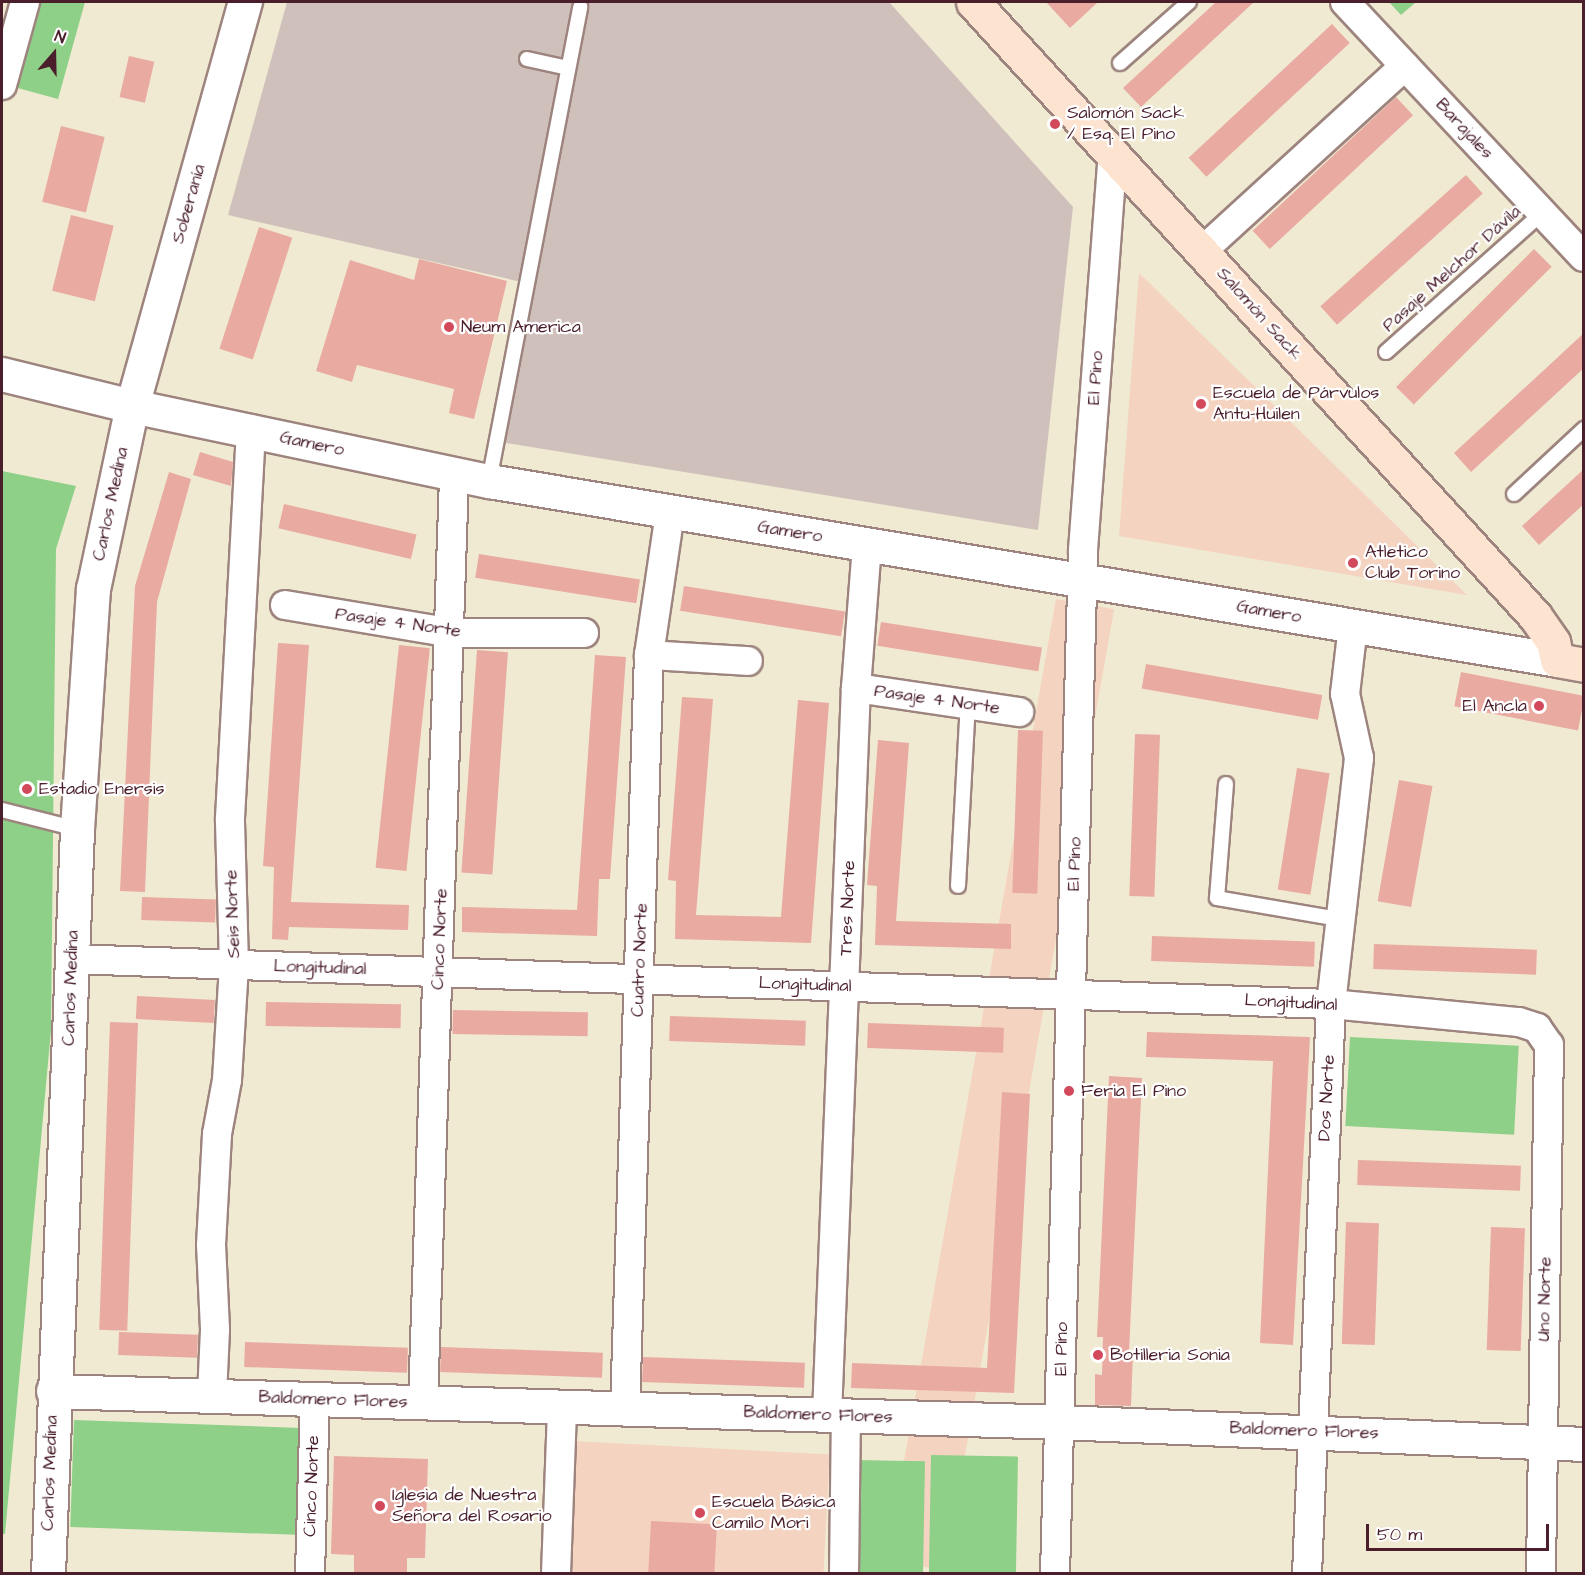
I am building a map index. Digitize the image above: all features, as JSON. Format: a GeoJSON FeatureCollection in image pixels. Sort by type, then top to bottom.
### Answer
{"type":"FeatureCollection","features":[{"type":"Feature","properties":{"kind":"main road","name":"Salomón Sack"},"geometry":{"type":"LineString","coordinates":[[973,2],[1535,616],[1570,663]]}},
{"type":"Feature","properties":{"kind":"street"},"geometry":{"type":"LineString","coordinates":[[2,86],[26,2]]}},
{"type":"Feature","properties":{"kind":"street","name":"Soberanía"},"geometry":{"type":"LineString","coordinates":[[132,406],[245,2]]}},
{"type":"Feature","properties":{"kind":"street","name":"Barajales"},"geometry":{"type":"LineString","coordinates":[[1345,2],[1584,257]]}},
{"type":"Feature","properties":{"kind":"street"},"geometry":{"type":"LineString","coordinates":[[1201,252],[1405,66]]}},
{"type":"Feature","properties":{"kind":"street","name":"El Pino"},"geometry":{"type":"LineString","coordinates":[[1055,1574],[1082,580],[1113,155]]}},
{"type":"Feature","properties":{"kind":"street","name":"Gamero"},"geometry":{"type":"LineString","coordinates":[[2,374],[132,406],[454,475],[1570,663]]}},
{"type":"Feature","properties":{"kind":"street","name":"Carlos Medina"},"geometry":{"type":"LineString","coordinates":[[48,1574],[53,1391],[77,829],[93,589],[132,406]]}},
{"type":"Feature","properties":{"kind":"street","name":"Seis Norte"},"geometry":{"type":"LineString","coordinates":[[212,1396],[215,1329],[211,1245],[216,1134],[228,1080],[234,965],[230,818],[251,430]]}},
{"type":"Feature","properties":{"kind":"street","name":"Cinco Norte"},"geometry":{"type":"LineString","coordinates":[[423,1402],[452,633],[454,475]]}},
{"type":"Feature","properties":{"kind":"street","name":"Cuatro Norte"},"geometry":{"type":"LineString","coordinates":[[626,1409],[649,655],[670,513]]}},
{"type":"Feature","properties":{"kind":"street","name":"Tres Norte"},"geometry":{"type":"LineString","coordinates":[[844,1574],[836,1415],[845,987],[856,688],[867,545]]}},
{"type":"Feature","properties":{"kind":"street","name":"Pasaje 4 Norte"},"geometry":{"type":"LineString","coordinates":[[285,605],[452,633],[584,633]]}},
{"type":"Feature","properties":{"kind":"street","name":"Dos Norte"},"geometry":{"type":"LineString","coordinates":[[1308,1574],[1331,1004],[1338,920],[1359,758],[1346,694],[1353,626]]}},
{"type":"Feature","properties":{"kind":"street"},"geometry":{"type":"LineString","coordinates":[[649,655],[748,661]]}},
{"type":"Feature","properties":{"kind":"street","name":"Pasaje 4 Norte"},"geometry":{"type":"LineString","coordinates":[[856,688],[1019,712]]}},
{"type":"Feature","properties":{"kind":"street","name":"Longitudinal"},"geometry":{"type":"LineString","coordinates":[[72,959],[1331,1004],[1519,1022],[1538,1028]]}},
{"type":"Feature","properties":{"kind":"street","name":"Uno Norte"},"geometry":{"type":"LineString","coordinates":[[1538,1028],[1549,1046],[1541,1574]]}},
{"type":"Feature","properties":{"kind":"street","name":"Baldomero Flores"},"geometry":{"type":"LineString","coordinates":[[53,1391],[1060,1422],[1584,1444]]}},
{"type":"Feature","properties":{"kind":"street","name":"Cinco Norte"},"geometry":{"type":"LineString","coordinates":[[310,1574],[315,1399]]}},
{"type":"Feature","properties":{"kind":"street"},"geometry":{"type":"LineString","coordinates":[[556,1574],[561,1407]]}},
{"type":"Feature","properties":{"kind":"lane"},"geometry":{"type":"LineString","coordinates":[[1120,63],[1189,2]]}},
{"type":"Feature","properties":{"kind":"lane"},"geometry":{"type":"LineString","coordinates":[[489,481],[580,7]]}},
{"type":"Feature","properties":{"kind":"lane"},"geometry":{"type":"LineString","coordinates":[[527,60],[568,68]]}},
{"type":"Feature","properties":{"kind":"lane","name":"Pasaje Melchor Dávila"},"geometry":{"type":"LineString","coordinates":[[1386,352],[1542,213]]}},
{"type":"Feature","properties":{"kind":"lane"},"geometry":{"type":"LineString","coordinates":[[1514,494],[1584,429]]}},
{"type":"Feature","properties":{"kind":"lane"},"geometry":{"type":"LineString","coordinates":[[958,886],[968,704]]}},
{"type":"Feature","properties":{"kind":"lane"},"geometry":{"type":"LineString","coordinates":[[1226,784],[1217,898],[1338,920]]}},
{"type":"Feature","properties":{"kind":"lane"},"geometry":{"type":"LineString","coordinates":[[2,810],[77,829]]}},
{"type":"Feature","properties":{"kind":"shaded area"},"geometry":{"type":"Polygon","coordinates":[[[287,2],[889,2],[1073,207],[1038,530],[495,441],[526,283],[228,215],[287,2]]]}},
{"type":"Feature","properties":{"kind":"shaded area","name":"Escuela de Párvulos Antu-Huilen"},"geometry":{"type":"Polygon","coordinates":[[[1139,273],[1467,595],[1119,536],[1139,273]]]}},
{"type":"Feature","properties":{"kind":"shaded area"},"geometry":{"type":"Polygon","coordinates":[[[1056,599],[1114,609],[945,1570],[887,1560],[1056,599]]]}},
{"type":"Feature","properties":{"kind":"shaded area","name":"Escuela Básica Camilo Mori"},"geometry":{"type":"Polygon","coordinates":[[[572,1441],[830,1455],[823,1574],[565,1574],[572,1441]]]}},
{"type":"Feature","properties":{"kind":"green space"},"geometry":{"type":"Polygon","coordinates":[[[26,2],[85,2],[58,99],[3,84],[26,2]]]}},
{"type":"Feature","properties":{"kind":"green space"},"geometry":{"type":"Polygon","coordinates":[[[1389,2],[1416,2],[1401,15],[1389,2]]]}},
{"type":"Feature","properties":{"kind":"green space","name":"Estadio Enersis"},"geometry":{"type":"Polygon","coordinates":[[[2,471],[76,486],[56,549],[51,1030],[5,1534],[2,1534],[2,471]]]}},
{"type":"Feature","properties":{"kind":"green space"},"geometry":{"type":"Polygon","coordinates":[[[1350,1037],[1519,1046],[1514,1135],[1345,1126],[1350,1037]]]}},
{"type":"Feature","properties":{"kind":"green space"},"geometry":{"type":"Polygon","coordinates":[[[74,1420],[301,1428],[297,1535],[70,1527],[74,1420]]]}},
{"type":"Feature","properties":{"kind":"green space"},"geometry":{"type":"Polygon","coordinates":[[[931,1455],[1018,1457],[1016,1574],[929,1573],[931,1455]]]}},
{"type":"Feature","properties":{"kind":"green space"},"geometry":{"type":"Polygon","coordinates":[[[854,1460],[925,1461],[923,1574],[852,1574],[854,1460]]]}},
{"type":"Feature","properties":{"kind":"building"},"geometry":{"type":"Polygon","coordinates":[[[1046,2],[1098,2],[1070,28],[1046,2]]]}},
{"type":"Feature","properties":{"kind":"building"},"geometry":{"type":"Polygon","coordinates":[[[1216,2],[1254,2],[1141,107],[1123,88],[1216,2]]]}},
{"type":"Feature","properties":{"kind":"building"},"geometry":{"type":"Polygon","coordinates":[[[1332,24],[1350,43],[1206,177],[1189,158],[1332,24]]]}},
{"type":"Feature","properties":{"kind":"building"},"geometry":{"type":"Polygon","coordinates":[[[129,56],[154,62],[145,103],[120,97],[129,56]]]}},
{"type":"Feature","properties":{"kind":"building"},"geometry":{"type":"Polygon","coordinates":[[[1396,97],[1413,115],[1270,249],[1253,231],[1396,97]]]}},
{"type":"Feature","properties":{"kind":"building"},"geometry":{"type":"Polygon","coordinates":[[[61,126],[105,137],[86,213],[42,202],[61,126]]]}},
{"type":"Feature","properties":{"kind":"building"},"geometry":{"type":"Polygon","coordinates":[[[1466,175],[1483,194],[1337,325],[1320,306],[1466,175]]]}},
{"type":"Feature","properties":{"kind":"building"},"geometry":{"type":"Polygon","coordinates":[[[71,215],[114,226],[95,301],[52,291],[71,215]]]}},
{"type":"Feature","properties":{"kind":"building"},"geometry":{"type":"Polygon","coordinates":[[[259,227],[292,238],[253,360],[219,349],[259,227]]]}},
{"type":"Feature","properties":{"kind":"building"},"geometry":{"type":"Polygon","coordinates":[[[1534,249],[1552,267],[1414,405],[1396,387],[1534,249]]]}},
{"type":"Feature","properties":{"kind":"building","name":"Neum America"},"geometry":{"type":"Polygon","coordinates":[[[419,259],[507,281],[474,419],[449,413],[454,389],[357,365],[352,382],[316,371],[350,260],[414,280],[419,259]]]}},
{"type":"Feature","properties":{"kind":"building"},"geometry":{"type":"Polygon","coordinates":[[[1584,333],[1584,368],[1471,472],[1454,453],[1584,333]]]}},
{"type":"Feature","properties":{"kind":"building"},"geometry":{"type":"Polygon","coordinates":[[[200,452],[233,462],[231,486],[193,475],[200,452]]]}},
{"type":"Feature","properties":{"kind":"building"},"geometry":{"type":"Polygon","coordinates":[[[1584,469],[1584,504],[1539,545],[1522,526],[1584,469]]]}},
{"type":"Feature","properties":{"kind":"building"},"geometry":{"type":"Polygon","coordinates":[[[169,472],[191,479],[157,602],[145,892],[120,891],[135,586],[169,472]]]}},
{"type":"Feature","properties":{"kind":"building"},"geometry":{"type":"Polygon","coordinates":[[[284,504],[417,535],[411,559],[278,528],[284,504]]]}},
{"type":"Feature","properties":{"kind":"building"},"geometry":{"type":"Polygon","coordinates":[[[479,554],[640,579],[636,603],[475,578],[479,554]]]}},
{"type":"Feature","properties":{"kind":"building"},"geometry":{"type":"Polygon","coordinates":[[[684,586],[845,611],[841,636],[680,611],[684,586]]]}},
{"type":"Feature","properties":{"kind":"building"},"geometry":{"type":"Polygon","coordinates":[[[881,622],[1042,647],[1038,671],[877,646],[881,622]]]}},
{"type":"Feature","properties":{"kind":"building"},"geometry":{"type":"Polygon","coordinates":[[[278,643],[309,645],[291,902],[409,905],[408,930],[289,927],[288,940],[272,939],[274,867],[263,866],[278,643]]]}},
{"type":"Feature","properties":{"kind":"building"},"geometry":{"type":"Polygon","coordinates":[[[399,645],[430,648],[406,871],[376,868],[399,645]]]}},
{"type":"Feature","properties":{"kind":"building"},"geometry":{"type":"Polygon","coordinates":[[[477,650],[508,652],[492,875],[461,872],[477,650]]]}},
{"type":"Feature","properties":{"kind":"building"},"geometry":{"type":"Polygon","coordinates":[[[595,655],[626,657],[610,879],[599,879],[597,936],[462,932],[462,907],[577,910],[595,655]]]}},
{"type":"Feature","properties":{"kind":"building"},"geometry":{"type":"Polygon","coordinates":[[[1146,664],[1322,695],[1318,720],[1142,689],[1146,664]]]}},
{"type":"Feature","properties":{"kind":"building"},"geometry":{"type":"Polygon","coordinates":[[[1461,672],[1584,696],[1578,730],[1454,706],[1461,672]]]}},
{"type":"Feature","properties":{"kind":"building"},"geometry":{"type":"Polygon","coordinates":[[[682,697],[713,699],[696,915],[781,917],[798,700],[829,703],[811,943],[675,939],[676,881],[668,880],[682,697]]]}},
{"type":"Feature","properties":{"kind":"building"},"geometry":{"type":"Polygon","coordinates":[[[1018,730],[1043,731],[1037,894],[1012,893],[1018,730]]]}},
{"type":"Feature","properties":{"kind":"building"},"geometry":{"type":"Polygon","coordinates":[[[1135,734],[1160,735],[1154,897],[1129,896],[1135,734]]]}},
{"type":"Feature","properties":{"kind":"building"},"geometry":{"type":"Polygon","coordinates":[[[878,740],[909,743],[896,921],[1011,924],[1011,949],[875,945],[877,886],[867,885],[878,740]]]}},
{"type":"Feature","properties":{"kind":"building"},"geometry":{"type":"Polygon","coordinates":[[[1297,768],[1330,773],[1310,895],[1278,889],[1297,768]]]}},
{"type":"Feature","properties":{"kind":"building"},"geometry":{"type":"Polygon","coordinates":[[[1399,780],[1432,786],[1411,907],[1378,901],[1399,780]]]}},
{"type":"Feature","properties":{"kind":"building"},"geometry":{"type":"Polygon","coordinates":[[[142,897],[216,900],[215,923],[141,920],[142,897]]]}},
{"type":"Feature","properties":{"kind":"building"},"geometry":{"type":"Polygon","coordinates":[[[1152,936],[1315,942],[1314,967],[1151,961],[1152,936]]]}},
{"type":"Feature","properties":{"kind":"building"},"geometry":{"type":"Polygon","coordinates":[[[1374,944],[1537,950],[1536,975],[1373,969],[1374,944]]]}},
{"type":"Feature","properties":{"kind":"building"},"geometry":{"type":"Polygon","coordinates":[[[137,996],[215,1000],[214,1023],[136,1019],[137,996]]]}},
{"type":"Feature","properties":{"kind":"building"},"geometry":{"type":"Polygon","coordinates":[[[266,1002],[401,1004],[401,1028],[266,1026],[266,1002]]]}},
{"type":"Feature","properties":{"kind":"building"},"geometry":{"type":"Polygon","coordinates":[[[453,1010],[588,1012],[588,1036],[453,1034],[453,1010]]]}},
{"type":"Feature","properties":{"kind":"building"},"geometry":{"type":"Polygon","coordinates":[[[670,1016],[806,1021],[805,1046],[669,1041],[670,1016]]]}},
{"type":"Feature","properties":{"kind":"building"},"geometry":{"type":"Polygon","coordinates":[[[110,1022],[138,1023],[127,1331],[99,1330],[110,1022]]]}},
{"type":"Feature","properties":{"kind":"building"},"geometry":{"type":"Polygon","coordinates":[[[868,1023],[1004,1028],[1003,1053],[867,1048],[868,1023]]]}},
{"type":"Feature","properties":{"kind":"building"},"geometry":{"type":"Polygon","coordinates":[[[1147,1032],[1310,1037],[1293,1345],[1260,1343],[1273,1061],[1146,1057],[1147,1032]]]}},
{"type":"Feature","properties":{"kind":"building"},"geometry":{"type":"Polygon","coordinates":[[[1109,1076],[1142,1078],[1129,1352],[1133,1352],[1131,1406],[1095,1405],[1095,1374],[1102,1375],[1103,1337],[1097,1337],[1109,1076]]]}},
{"type":"Feature","properties":{"kind":"building"},"geometry":{"type":"Polygon","coordinates":[[[1002,1092],[1030,1094],[1014,1393],[851,1388],[852,1363],[987,1368],[1002,1092]]]}},
{"type":"Feature","properties":{"kind":"building"},"geometry":{"type":"Polygon","coordinates":[[[1358,1160],[1521,1166],[1520,1191],[1357,1185],[1358,1160]]]}},
{"type":"Feature","properties":{"kind":"building"},"geometry":{"type":"Polygon","coordinates":[[[1346,1222],[1379,1223],[1375,1345],[1342,1344],[1346,1222]]]}},
{"type":"Feature","properties":{"kind":"building"},"geometry":{"type":"Polygon","coordinates":[[[1491,1227],[1525,1228],[1521,1351],[1487,1350],[1491,1227]]]}},
{"type":"Feature","properties":{"kind":"building"},"geometry":{"type":"Polygon","coordinates":[[[119,1332],[198,1335],[197,1358],[118,1355],[119,1332]]]}},
{"type":"Feature","properties":{"kind":"building"},"geometry":{"type":"Polygon","coordinates":[[[245,1342],[408,1348],[407,1373],[244,1367],[245,1342]]]}},
{"type":"Feature","properties":{"kind":"building"},"geometry":{"type":"Polygon","coordinates":[[[441,1347],[603,1353],[602,1378],[440,1372],[441,1347]]]}},
{"type":"Feature","properties":{"kind":"building"},"geometry":{"type":"Polygon","coordinates":[[[643,1357],[805,1363],[804,1388],[642,1382],[643,1357]]]}},
{"type":"Feature","properties":{"kind":"building","name":"Iglesia de Nuestra Señora del Rosario"},"geometry":{"type":"Polygon","coordinates":[[[334,1456],[428,1459],[425,1558],[407,1558],[407,1574],[354,1574],[354,1555],[331,1554],[334,1456]]]}},
{"type":"Feature","properties":{"kind":"building"},"geometry":{"type":"Polygon","coordinates":[[[651,1521],[717,1524],[714,1574],[648,1574],[651,1521]]]}},
{"type":"Feature","properties":{"kind":"place","name":"Salomón Sack / Esq. El Pino"},"geometry":{"type":"Point","coordinates":[1055,124]}},
{"type":"Feature","properties":{"kind":"place","name":"Neum America"},"geometry":{"type":"Point","coordinates":[449,327]}},
{"type":"Feature","properties":{"kind":"place","name":"Escuela de Párvulos Antu-Huilen"},"geometry":{"type":"Point","coordinates":[1201,404]}},
{"type":"Feature","properties":{"kind":"place","name":"Atletico Club Torino"},"geometry":{"type":"Point","coordinates":[1353,563]}},
{"type":"Feature","properties":{"kind":"place","name":"El Ancla"},"geometry":{"type":"Point","coordinates":[1539,706]}},
{"type":"Feature","properties":{"kind":"place","name":"Estadio Enersis"},"geometry":{"type":"Point","coordinates":[27,789]}},
{"type":"Feature","properties":{"kind":"place","name":"Feria El Pino"},"geometry":{"type":"Point","coordinates":[1069,1091]}},
{"type":"Feature","properties":{"kind":"place","name":"Botilleria Sonia"},"geometry":{"type":"Point","coordinates":[1098,1355]}},
{"type":"Feature","properties":{"kind":"place","name":"Iglesia de Nuestra Señora del Rosario"},"geometry":{"type":"Point","coordinates":[380,1506]}},
{"type":"Feature","properties":{"kind":"place","name":"Escuela Básica Camilo Mori"},"geometry":{"type":"Point","coordinates":[700,1513]}}]}
